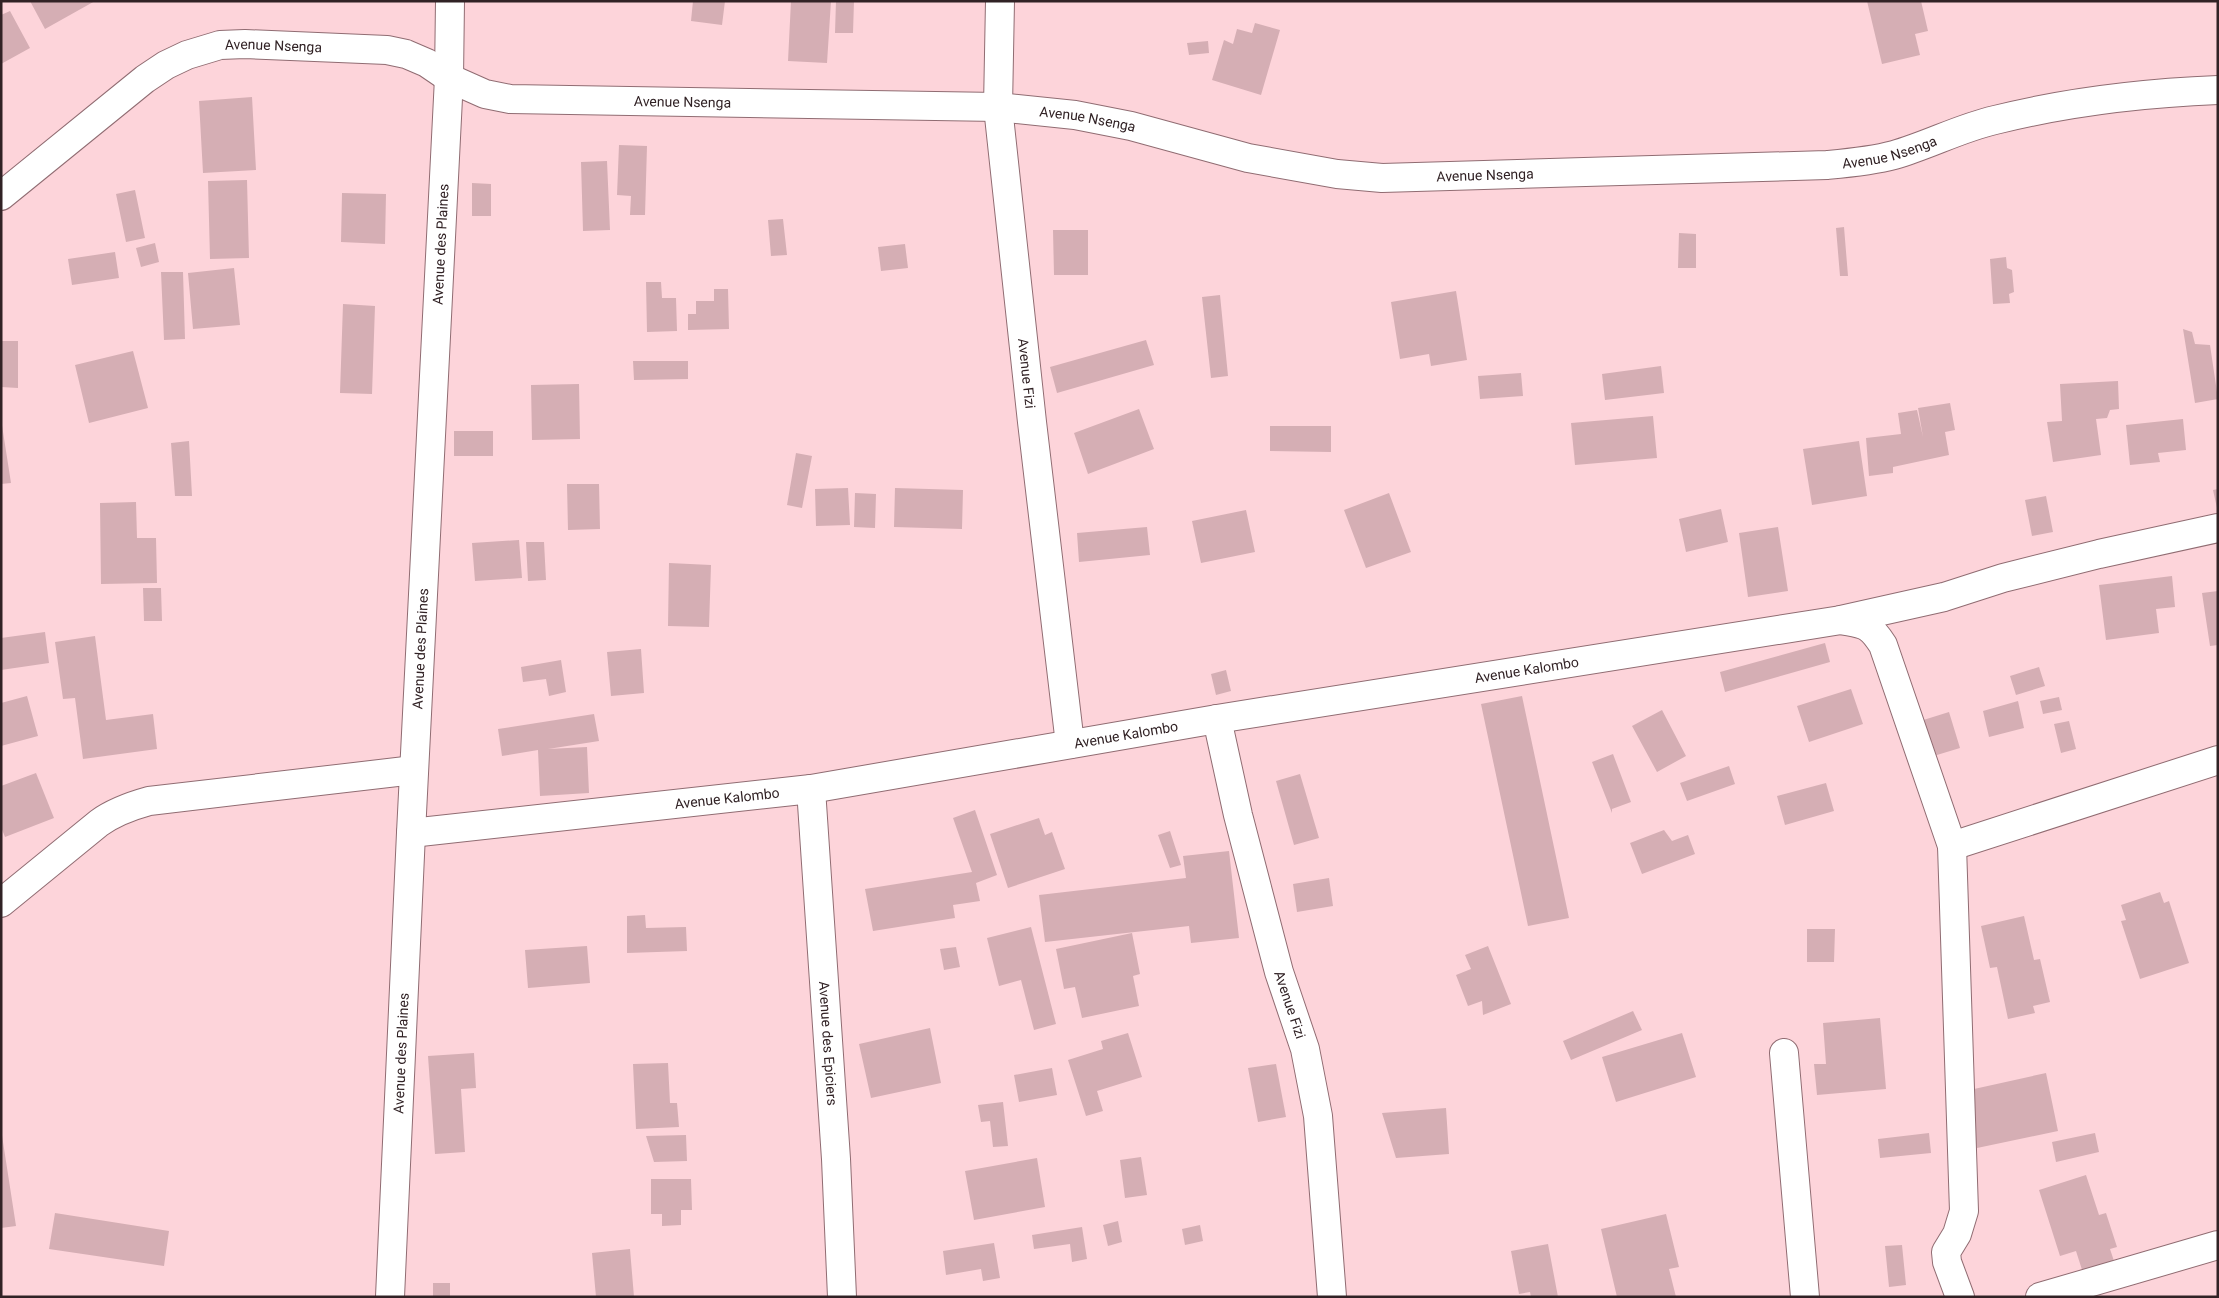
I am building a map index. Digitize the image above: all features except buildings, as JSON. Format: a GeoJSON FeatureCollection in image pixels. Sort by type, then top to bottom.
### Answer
{"type":"FeatureCollection","features":[{"type":"Feature","properties":{"kind":"street","name":"Avenue des Plaines"},"geometry":{"type":"LineString","coordinates":[[390,1297],[414,770],[450,78],[450,1]]}},
{"type":"Feature","properties":{"kind":"street","name":"Avenue Fizi"},"geometry":{"type":"LineString","coordinates":[[1000,1],[998,107],[1032,422],[1070,744]]}},
{"type":"Feature","properties":{"kind":"street","name":"Avenue Nsenga"},"geometry":{"type":"LineString","coordinates":[[1,196],[145,79],[166,65],[220,45],[245,44],[387,50],[406,54],[427,62],[450,78],[485,94],[510,99],[998,107],[1075,115],[1112,122],[1248,158],[1337,174],[1382,178],[1827,165],[1868,161],[1895,155],[1963,129],[1996,120],[2076,105],[2168,92],[2218,90]]}},
{"type":"Feature","properties":{"kind":"street","name":"Avenue Kalombo"},"geometry":{"type":"LineString","coordinates":[[411,833],[811,790],[1217,719],[1841,620],[1944,597],[2002,578],[2108,552],[2218,528]]}},
{"type":"Feature","properties":{"kind":"street"},"geometry":{"type":"LineString","coordinates":[[1841,620],[1867,626],[1876,633],[1884,645],[1952,846],[1964,1212],[1957,1234],[1946,1252],[1947,1262],[1960,1297]]}},
{"type":"Feature","properties":{"kind":"street","name":"Avenue Fizi"},"geometry":{"type":"LineString","coordinates":[[1217,719],[1238,815],[1279,972],[1305,1048],[1318,1116],[1332,1297]]}},
{"type":"Feature","properties":{"kind":"street"},"geometry":{"type":"LineString","coordinates":[[1952,846],[2218,760]]}},
{"type":"Feature","properties":{"kind":"street"},"geometry":{"type":"LineString","coordinates":[[3,893],[99,823],[133,805],[149,801],[414,770]]}},
{"type":"Feature","properties":{"kind":"street","name":"Avenue des Epiciers"},"geometry":{"type":"LineString","coordinates":[[811,790],[836,1159],[842,1297]]}},
{"type":"Feature","properties":{"kind":"street"},"geometry":{"type":"LineString","coordinates":[[1784,1052],[1805,1297]]}},
{"type":"Feature","properties":{"kind":"street"},"geometry":{"type":"LineString","coordinates":[[2040,1297],[2218,1246]]}}]}
